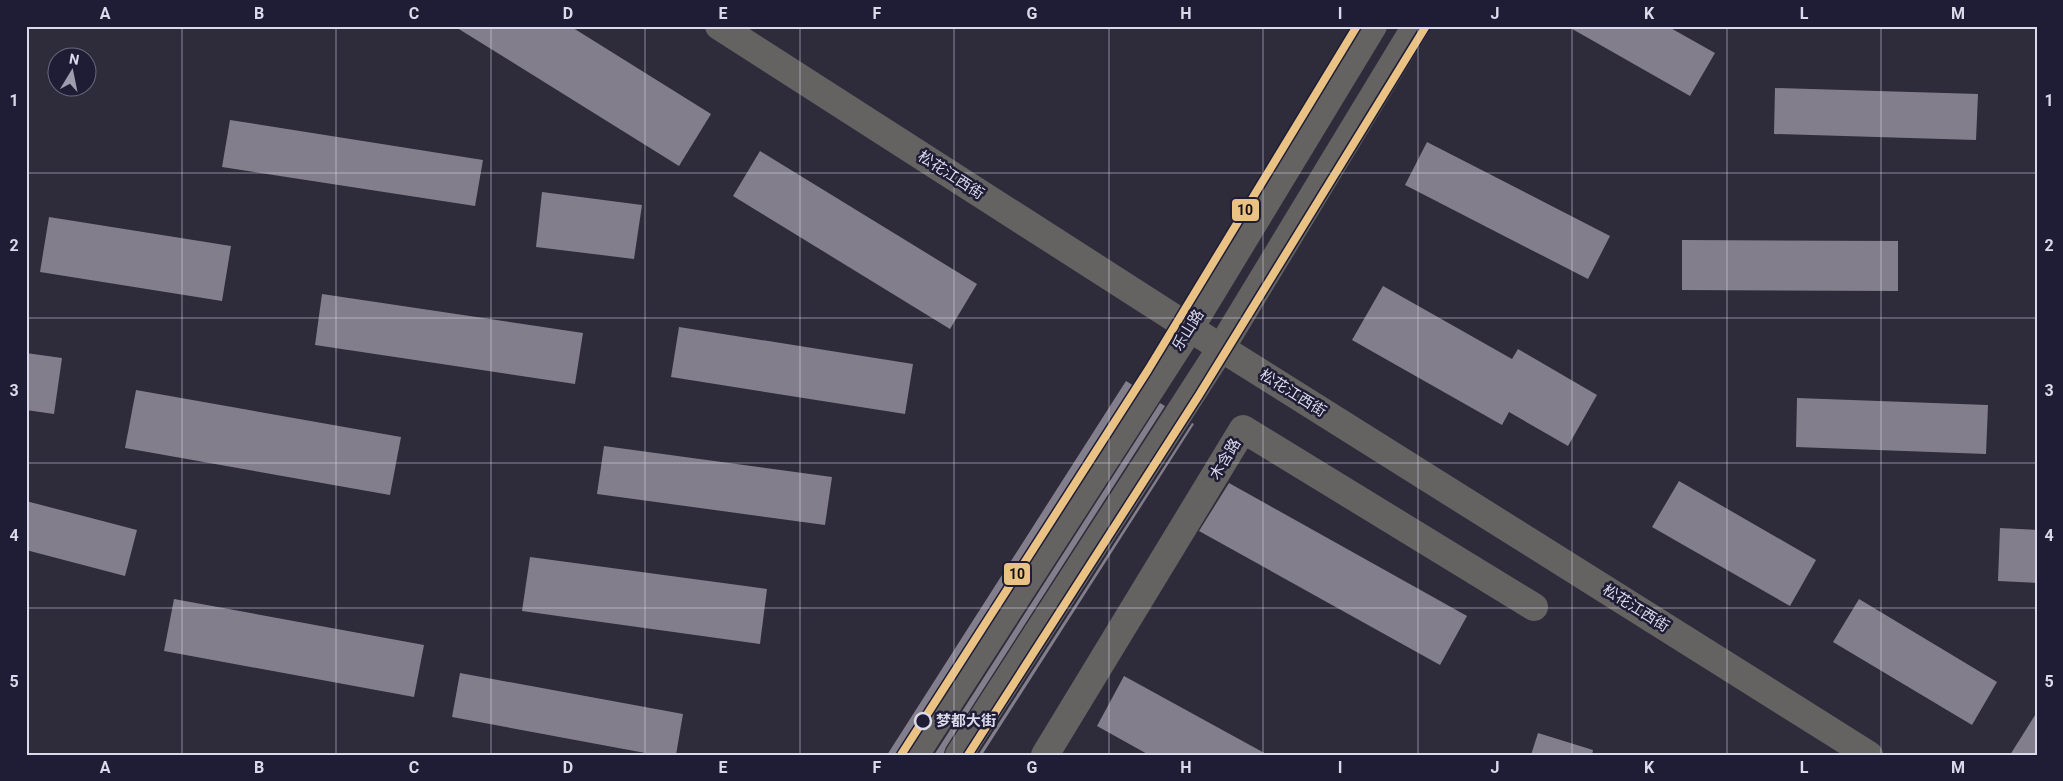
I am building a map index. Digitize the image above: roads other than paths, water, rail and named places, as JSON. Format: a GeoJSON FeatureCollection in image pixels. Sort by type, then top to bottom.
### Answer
{"type":"FeatureCollection","features":[{"type":"Feature","properties":{"kind":"street","name":"松花江西街"},"geometry":{"type":"LineString","coordinates":[[719,26],[1221,348],[1869,755]]}},
{"type":"Feature","properties":{"kind":"street","name":"乐山路"},"geometry":{"type":"LineString","coordinates":[[915,755],[1190,328],[1372,26]]}},
{"type":"Feature","properties":{"kind":"street"},"geometry":{"type":"LineString","coordinates":[[959,755],[1221,348],[1416,26]]}},
{"type":"Feature","properties":{"kind":"street","name":"木含路"},"geometry":{"type":"LineString","coordinates":[[1045,755],[1243,429],[1534,607]]}},
{"type":"Feature","properties":{"kind":"place","name":"梦都大街"},"geometry":{"type":"Point","coordinates":[923,721]}}]}
